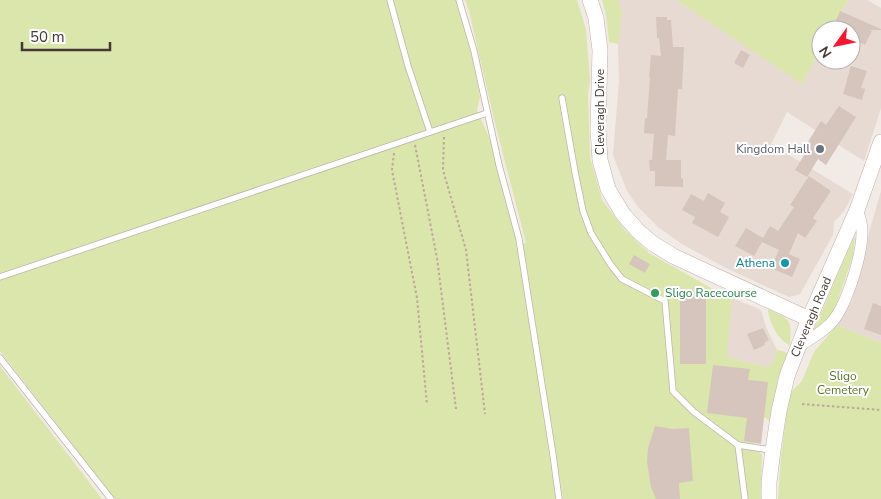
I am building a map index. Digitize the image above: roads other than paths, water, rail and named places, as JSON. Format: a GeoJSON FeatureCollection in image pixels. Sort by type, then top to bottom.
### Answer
{"type":"FeatureCollection","features":[{"type":"Feature","properties":{"kind":"street","name":"Cleveragh Drive"},"geometry":{"type":"LineString","coordinates":[[590,0],[596,18],[600,50],[598,129],[600,160],[608,189],[623,214],[638,231],[674,256],[809,318]]}},
{"type":"Feature","properties":{"kind":"street","name":"Cleveragh Road"},"geometry":{"type":"LineString","coordinates":[[769,499],[773,450],[785,384],[809,318],[877,165],[881,142]]}},
{"type":"Feature","properties":{"kind":"street"},"geometry":{"type":"LineString","coordinates":[[798,347],[829,326],[842,308],[858,257],[862,233],[857,210]]}},
{"type":"Feature","properties":{"kind":"lane"},"geometry":{"type":"LineString","coordinates":[[390,0],[408,66],[430,132]]}},
{"type":"Feature","properties":{"kind":"lane"},"geometry":{"type":"LineString","coordinates":[[459,0],[474,51],[499,165],[519,239],[559,499]]}},
{"type":"Feature","properties":{"kind":"lane"},"geometry":{"type":"LineString","coordinates":[[562,98],[583,211],[590,233],[622,279],[664,300],[673,391],[694,412],[738,445],[773,450]]}},
{"type":"Feature","properties":{"kind":"lane"},"geometry":{"type":"LineString","coordinates":[[0,277],[487,113]]}},
{"type":"Feature","properties":{"kind":"lane"},"geometry":{"type":"LineString","coordinates":[[0,358],[111,499]]}},
{"type":"Feature","properties":{"kind":"lane"},"geometry":{"type":"LineString","coordinates":[[738,445],[745,499]]}},
{"type":"Feature","properties":{"kind":"place","name":"Kingdom Hall"},"geometry":{"type":"Point","coordinates":[820,149]}},
{"type":"Feature","properties":{"kind":"place","name":"Athena"},"geometry":{"type":"Point","coordinates":[785,263]}},
{"type":"Feature","properties":{"kind":"place","name":"Sligo Racecourse"},"geometry":{"type":"Point","coordinates":[655,293]}},
{"type":"Feature","properties":{"kind":"park label","name":"Sligo Cemetery"},"geometry":{"type":"Point","coordinates":[843,383]}}]}
